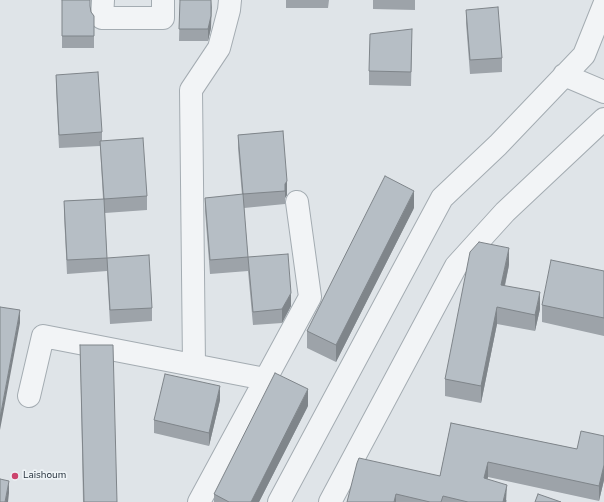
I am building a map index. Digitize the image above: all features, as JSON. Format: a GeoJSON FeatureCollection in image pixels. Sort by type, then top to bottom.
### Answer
{"type":"FeatureCollection","features":[{"type":"Feature","properties":{"kind":"street"},"geometry":{"type":"LineString","coordinates":[[103,0],[102,18],[163,18],[163,0]]}},
{"type":"Feature","properties":{"kind":"street"},"geometry":{"type":"LineString","coordinates":[[194,365],[191,90],[219,48],[228,17],[230,0]]}},
{"type":"Feature","properties":{"kind":"street"},"geometry":{"type":"LineString","coordinates":[[279,502],[442,198],[498,144],[584,55],[604,5]]}},
{"type":"Feature","properties":{"kind":"street"},"geometry":{"type":"LineString","coordinates":[[564,75],[604,92]]}},
{"type":"Feature","properties":{"kind":"street"},"geometry":{"type":"LineString","coordinates":[[330,502],[456,266],[505,212],[604,118]]}},
{"type":"Feature","properties":{"kind":"street"},"geometry":{"type":"LineString","coordinates":[[199,502],[310,297],[297,202]]}},
{"type":"Feature","properties":{"kind":"street"},"geometry":{"type":"LineString","coordinates":[[29,396],[43,336],[265,379]]}},
{"type":"Feature","properties":{"kind":"building"},"geometry":{"type":"Polygon","coordinates":[[[62,0],[90,0],[91,12],[94,16],[94,36],[62,36],[62,0]]]}},
{"type":"Feature","properties":{"kind":"building"},"geometry":{"type":"Polygon","coordinates":[[[180,0],[211,0],[211,16],[208,29],[179,29],[180,0]]]}},
{"type":"Feature","properties":{"kind":"building"},"geometry":{"type":"Polygon","coordinates":[[[498,7],[502,58],[470,60],[466,10],[498,7]]]}},
{"type":"Feature","properties":{"kind":"building"},"geometry":{"type":"Polygon","coordinates":[[[412,29],[411,72],[369,71],[370,34],[412,29]]]}},
{"type":"Feature","properties":{"kind":"building"},"geometry":{"type":"Polygon","coordinates":[[[98,72],[102,132],[59,135],[56,75],[98,72]]]}},
{"type":"Feature","properties":{"kind":"building"},"geometry":{"type":"Polygon","coordinates":[[[283,131],[287,181],[285,184],[285,191],[243,194],[238,135],[283,131]]]}},
{"type":"Feature","properties":{"kind":"building"},"geometry":{"type":"Polygon","coordinates":[[[143,138],[147,196],[104,199],[100,141],[143,138]]]}},
{"type":"Feature","properties":{"kind":"building"},"geometry":{"type":"Polygon","coordinates":[[[385,176],[414,191],[336,345],[307,331],[385,176]]]}},
{"type":"Feature","properties":{"kind":"building"},"geometry":{"type":"Polygon","coordinates":[[[243,194],[248,257],[210,260],[205,198],[243,194]]]}},
{"type":"Feature","properties":{"kind":"building"},"geometry":{"type":"Polygon","coordinates":[[[104,199],[107,258],[67,260],[64,201],[104,199]]]}},
{"type":"Feature","properties":{"kind":"building"},"geometry":{"type":"Polygon","coordinates":[[[479,242],[509,248],[501,285],[540,292],[535,315],[497,307],[481,386],[445,379],[470,252],[479,242]]]}},
{"type":"Feature","properties":{"kind":"building"},"geometry":{"type":"Polygon","coordinates":[[[288,254],[291,293],[282,309],[253,312],[248,257],[288,254]]]}},
{"type":"Feature","properties":{"kind":"building"},"geometry":{"type":"Polygon","coordinates":[[[149,255],[152,308],[110,310],[107,258],[149,255]]]}},
{"type":"Feature","properties":{"kind":"building"},"geometry":{"type":"Polygon","coordinates":[[[551,260],[604,271],[604,318],[542,305],[551,260]]]}},
{"type":"Feature","properties":{"kind":"building"},"geometry":{"type":"Polygon","coordinates":[[[0,307],[20,310],[0,418],[0,307]]]}},
{"type":"Feature","properties":{"kind":"building"},"geometry":{"type":"Polygon","coordinates":[[[80,345],[113,345],[117,502],[84,502],[80,345]]]}},
{"type":"Feature","properties":{"kind":"building"},"geometry":{"type":"Polygon","coordinates":[[[275,373],[308,389],[251,502],[229,502],[214,494],[275,373]]]}},
{"type":"Feature","properties":{"kind":"building"},"geometry":{"type":"Polygon","coordinates":[[[165,374],[220,386],[209,433],[154,420],[165,374]]]}},
{"type":"Feature","properties":{"kind":"building"},"geometry":{"type":"Polygon","coordinates":[[[451,423],[577,449],[581,431],[604,436],[604,465],[599,486],[488,462],[484,478],[507,485],[503,502],[468,502],[443,496],[441,502],[430,502],[396,494],[394,502],[347,502],[359,458],[440,476],[451,423]]]}},
{"type":"Feature","properties":{"kind":"building"},"geometry":{"type":"Polygon","coordinates":[[[0,479],[9,481],[5,502],[0,502],[0,479]]]}},
{"type":"Feature","properties":{"kind":"building"},"geometry":{"type":"Polygon","coordinates":[[[538,494],[561,502],[535,502],[538,494]]]}},
{"type":"Feature","properties":{"kind":"place","name":"Laishoum"},"geometry":{"type":"Point","coordinates":[15,476]}}]}
